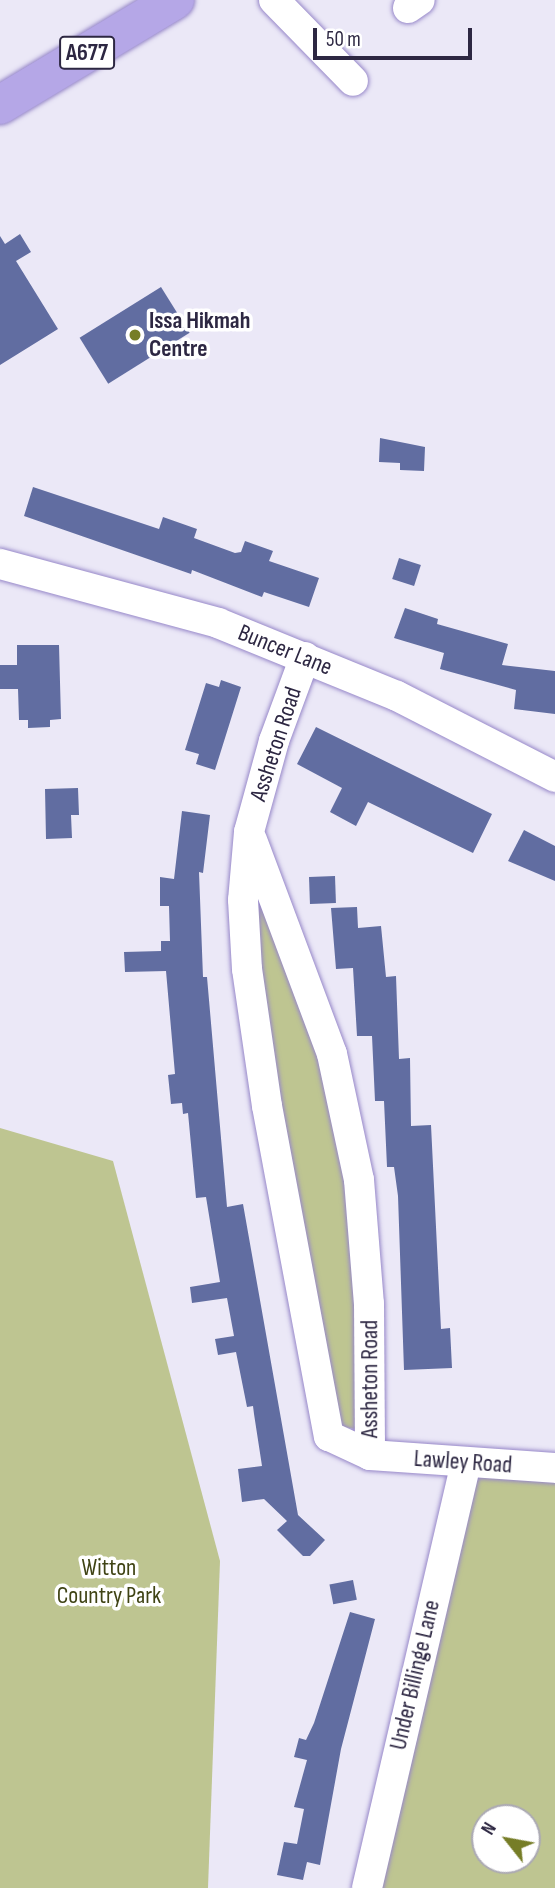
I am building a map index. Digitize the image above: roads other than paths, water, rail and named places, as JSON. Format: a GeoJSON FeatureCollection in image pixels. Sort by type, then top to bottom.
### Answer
{"type":"FeatureCollection","features":[{"type":"Feature","properties":{"kind":"highway","name":"A677"},"geometry":{"type":"LineString","coordinates":[[0,105],[175,0]]}},
{"type":"Feature","properties":{"kind":"street"},"geometry":{"type":"LineString","coordinates":[[274,0],[353,81]]}},
{"type":"Feature","properties":{"kind":"street","name":"Buncer Lane"},"geometry":{"type":"LineString","coordinates":[[0,565],[218,623],[397,696],[555,777]]}},
{"type":"Feature","properties":{"kind":"street","name":"Assheton Road"},"geometry":{"type":"LineString","coordinates":[[248,832],[332,1054],[359,1180],[369,1304],[370,1455],[329,1436],[247,969],[243,900],[248,832],[274,741],[305,657]]}},
{"type":"Feature","properties":{"kind":"street","name":"Lawley Road"},"geometry":{"type":"LineString","coordinates":[[370,1455],[555,1468]]}},
{"type":"Feature","properties":{"kind":"street","name":"Under Billinge Lane"},"geometry":{"type":"LineString","coordinates":[[367,1888],[466,1463]]}},
{"type":"Feature","properties":{"kind":"place","name":"Issa Hikmah Centre"},"geometry":{"type":"Point","coordinates":[135,335]}},
{"type":"Feature","properties":{"kind":"park label","name":"Witton Country Park"},"geometry":{"type":"Point","coordinates":[109,1582]}}]}
